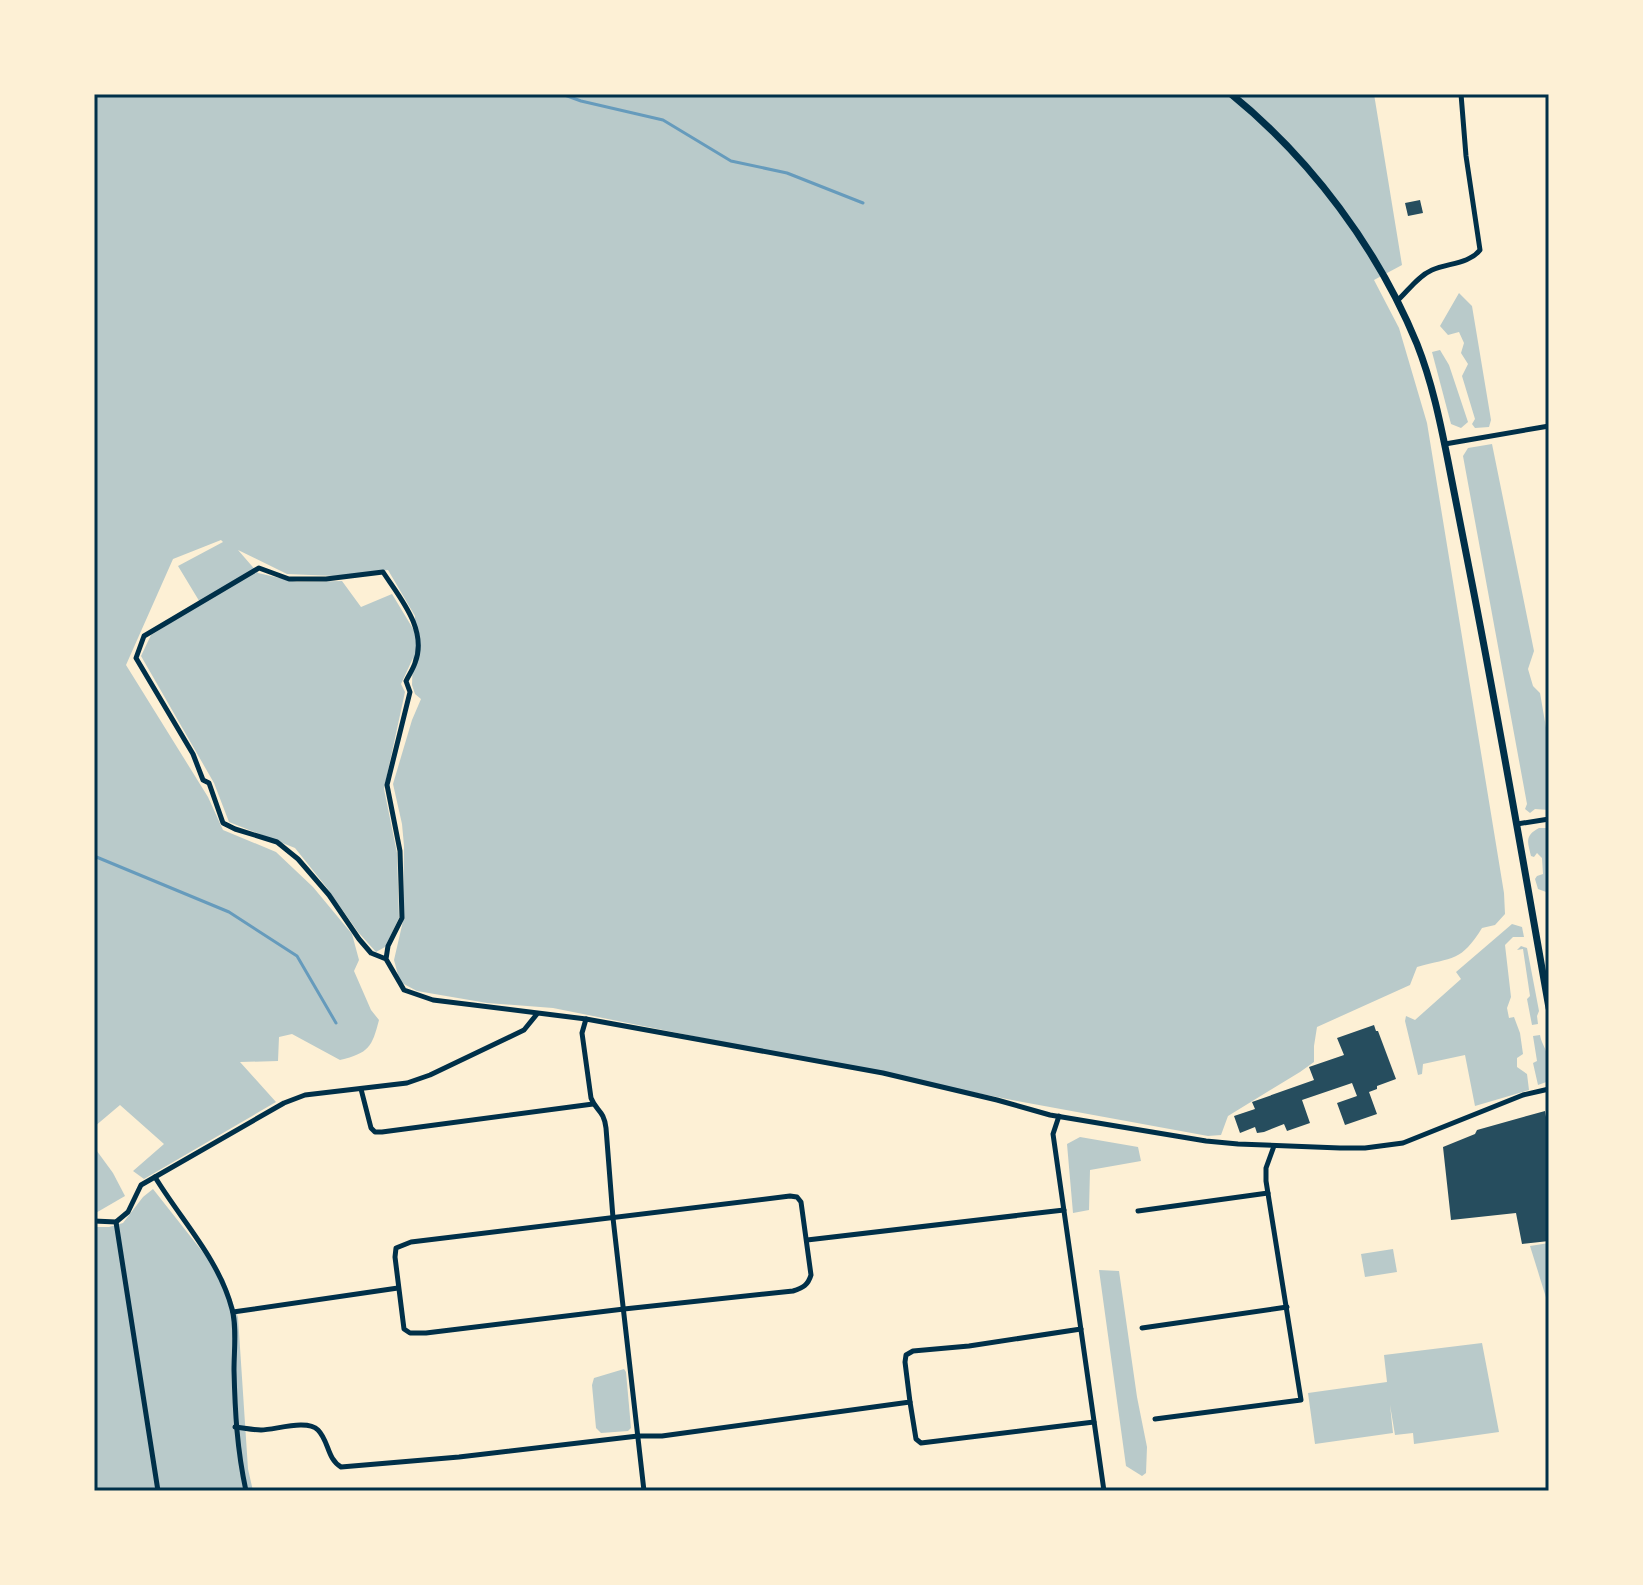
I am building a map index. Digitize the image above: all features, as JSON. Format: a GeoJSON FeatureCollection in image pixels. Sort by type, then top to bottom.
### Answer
{"type":"FeatureCollection","features":[{"type":"Feature","properties":{"kind":"main road"},"geometry":{"type":"LineString","coordinates":[[1231,94],[1293,150],[1327,191],[1352,226],[1397,302],[1417,344],[1434,393],[1445,444],[1490,672],[1549,1008]]}},
{"type":"Feature","properties":{"kind":"street"},"geometry":{"type":"LineString","coordinates":[[1397,302],[1429,270],[1473,257],[1480,250],[1466,156],[1461,94]]}},
{"type":"Feature","properties":{"kind":"street"},"geometry":{"type":"LineString","coordinates":[[1445,444],[1549,426]]}},
{"type":"Feature","properties":{"kind":"street"},"geometry":{"type":"LineString","coordinates":[[386,959],[388,946],[402,918],[400,851],[387,785],[410,692],[406,681],[416,661],[418,638],[412,619],[383,572],[326,579],[289,579],[259,568],[144,636],[136,658],[193,754],[203,780],[209,783],[223,823],[277,842],[298,859],[329,895],[371,953],[386,959],[404,990],[433,1000],[586,1019],[883,1073],[1059,1116],[1206,1141],[1274,1146],[1386,1146],[1403,1143],[1523,1095],[1549,1089]]}},
{"type":"Feature","properties":{"kind":"street"},"geometry":{"type":"LineString","coordinates":[[1517,824],[1549,819]]}},
{"type":"Feature","properties":{"kind":"street"},"geometry":{"type":"LineString","coordinates":[[94,1221],[116,1222],[128,1212],[141,1185],[284,1103],[305,1095],[407,1083],[430,1075],[524,1030],[538,1014]]}},
{"type":"Feature","properties":{"kind":"street"},"geometry":{"type":"LineString","coordinates":[[586,1019],[582,1033],[591,1098],[604,1116],[644,1491]]}},
{"type":"Feature","properties":{"kind":"street"},"geometry":{"type":"LineString","coordinates":[[361,1089],[371,1128],[375,1132],[593,1104]]}},
{"type":"Feature","properties":{"kind":"street"},"geometry":{"type":"LineString","coordinates":[[1059,1116],[1053,1134],[1104,1491]]}},
{"type":"Feature","properties":{"kind":"street"},"geometry":{"type":"LineString","coordinates":[[1155,1419],[1301,1400],[1268,1193],[1266,1168],[1274,1146]]}},
{"type":"Feature","properties":{"kind":"street"},"geometry":{"type":"LineString","coordinates":[[155,1177],[208,1256],[224,1284],[233,1312],[235,1427],[246,1491]]}},
{"type":"Feature","properties":{"kind":"street"},"geometry":{"type":"LineString","coordinates":[[1138,1211],[1268,1193]]}},
{"type":"Feature","properties":{"kind":"street"},"geometry":{"type":"LineString","coordinates":[[790,1196],[797,1197],[801,1202],[806,1240],[811,1275],[806,1285],[793,1291],[426,1333],[410,1333],[404,1329],[402,1322],[396,1248],[426,1240],[790,1196]]}},
{"type":"Feature","properties":{"kind":"street"},"geometry":{"type":"LineString","coordinates":[[806,1240],[1064,1210]]}},
{"type":"Feature","properties":{"kind":"street"},"geometry":{"type":"LineString","coordinates":[[116,1222],[158,1491]]}},
{"type":"Feature","properties":{"kind":"street"},"geometry":{"type":"LineString","coordinates":[[233,1312],[398,1288]]}},
{"type":"Feature","properties":{"kind":"street"},"geometry":{"type":"LineString","coordinates":[[1142,1328],[1287,1307]]}},
{"type":"Feature","properties":{"kind":"street"},"geometry":{"type":"LineString","coordinates":[[1081,1329],[913,1351],[906,1355],[905,1362],[910,1402],[916,1439],[921,1443],[1094,1422]]}},
{"type":"Feature","properties":{"kind":"street"},"geometry":{"type":"LineString","coordinates":[[235,1427],[261,1430],[312,1426],[321,1434],[334,1463],[341,1467],[677,1434],[910,1402]]}},
{"type":"Feature","properties":{"kind":"shaded area"},"geometry":{"type":"Polygon","coordinates":[[[94,94],[1374,94],[1402,265],[1374,280],[1399,328],[1427,423],[1504,893],[1505,914],[1495,925],[1482,928],[1462,953],[1417,967],[1410,985],[1317,1027],[1314,1062],[1228,1116],[1221,1135],[1208,1136],[553,1008],[487,1003],[417,991],[400,982],[394,960],[403,921],[404,846],[393,784],[421,699],[412,685],[413,658],[401,684],[405,692],[384,789],[397,853],[399,918],[385,947],[376,952],[295,848],[229,822],[214,783],[141,656],[151,635],[201,604],[178,566],[223,542],[221,540],[173,559],[126,665],[208,797],[223,830],[276,852],[313,887],[352,934],[359,960],[354,971],[371,1010],[379,1020],[368,1048],[350,1057],[340,1060],[292,1034],[279,1037],[278,1061],[240,1062],[276,1102],[144,1179],[133,1171],[164,1144],[120,1105],[94,1127],[94,94]],[[238,550],[258,573],[297,582],[342,581],[361,607],[392,594],[415,632],[415,616],[388,570],[334,576],[287,574],[238,550]]]}},
{"type":"Feature","properties":{"kind":"shaded area"},"geometry":{"type":"Polygon","coordinates":[[[1459,293],[1472,306],[1491,420],[1489,427],[1475,428],[1472,424],[1475,419],[1462,376],[1468,364],[1461,353],[1464,343],[1459,332],[1448,335],[1440,326],[1459,293]]]}},
{"type":"Feature","properties":{"kind":"shaded area"},"geometry":{"type":"Polygon","coordinates":[[[1440,350],[1449,365],[1468,422],[1461,428],[1451,424],[1432,352],[1440,350]]]}},
{"type":"Feature","properties":{"kind":"shaded area"},"geometry":{"type":"Polygon","coordinates":[[[1492,444],[1534,651],[1528,669],[1533,686],[1540,693],[1549,745],[1549,810],[1535,809],[1530,813],[1525,809],[1527,804],[1463,456],[1468,448],[1492,444]]]}},
{"type":"Feature","properties":{"kind":"shaded area"},"geometry":{"type":"Polygon","coordinates":[[[1539,828],[1549,828],[1549,893],[1538,889],[1535,879],[1543,874],[1542,858],[1537,853],[1531,856],[1528,843],[1531,834],[1539,828]]]}},
{"type":"Feature","properties":{"kind":"shaded area"},"geometry":{"type":"Polygon","coordinates":[[[1512,924],[1522,927],[1524,937],[1513,937],[1505,945],[1511,997],[1507,1008],[1509,1018],[1514,1017],[1520,1033],[1523,1054],[1517,1058],[1517,1067],[1527,1074],[1529,1090],[1475,1106],[1465,1055],[1423,1064],[1422,1074],[1418,1075],[1406,1016],[1415,1020],[1461,979],[1456,972],[1512,924]]]}},
{"type":"Feature","properties":{"kind":"shaded area"},"geometry":{"type":"Polygon","coordinates":[[[1521,946],[1527,948],[1539,1011],[1538,1024],[1532,1025],[1523,949],[1517,950],[1521,946]]]}},
{"type":"Feature","properties":{"kind":"shaded area"},"geometry":{"type":"Polygon","coordinates":[[[1540,1035],[1549,1064],[1549,1081],[1538,1085],[1533,1063],[1537,1061],[1533,1036],[1540,1035]]]}},
{"type":"Feature","properties":{"kind":"shaded area"},"geometry":{"type":"Polygon","coordinates":[[[1080,1137],[1138,1147],[1141,1161],[1090,1170],[1089,1210],[1073,1213],[1067,1144],[1080,1137]]]}},
{"type":"Feature","properties":{"kind":"shaded area"},"geometry":{"type":"Polygon","coordinates":[[[94,1147],[125,1196],[94,1214],[94,1147]]]}},
{"type":"Feature","properties":{"kind":"shaded area"},"geometry":{"type":"Polygon","coordinates":[[[153,1189],[224,1279],[238,1317],[248,1469],[253,1491],[94,1491],[94,1227],[123,1223],[153,1189]]]}},
{"type":"Feature","properties":{"kind":"shaded area"},"geometry":{"type":"Polygon","coordinates":[[[1549,1243],[1549,1307],[1530,1246],[1549,1243]]]}},
{"type":"Feature","properties":{"kind":"shaded area"},"geometry":{"type":"Polygon","coordinates":[[[1393,1249],[1397,1272],[1365,1277],[1361,1254],[1393,1249]]]}},
{"type":"Feature","properties":{"kind":"shaded area"},"geometry":{"type":"Polygon","coordinates":[[[1099,1270],[1119,1271],[1147,1447],[1146,1473],[1142,1476],[1126,1466],[1099,1270]]]}},
{"type":"Feature","properties":{"kind":"shaded area"},"geometry":{"type":"Polygon","coordinates":[[[1482,1343],[1499,1432],[1414,1444],[1413,1433],[1395,1435],[1390,1405],[1393,1433],[1315,1444],[1308,1393],[1387,1382],[1384,1355],[1482,1343]]]}},
{"type":"Feature","properties":{"kind":"shaded area"},"geometry":{"type":"Polygon","coordinates":[[[624,1369],[631,1428],[628,1431],[601,1433],[596,1428],[594,1378],[624,1369]]]}},
{"type":"Feature","properties":{"kind":"building"},"geometry":{"type":"Polygon","coordinates":[[[1420,200],[1423,213],[1408,216],[1405,203],[1420,200]]]}},
{"type":"Feature","properties":{"kind":"building"},"geometry":{"type":"Polygon","coordinates":[[[1374,1025],[1396,1079],[1369,1092],[1377,1114],[1345,1125],[1337,1103],[1357,1096],[1352,1083],[1302,1100],[1310,1123],[1287,1131],[1284,1124],[1264,1132],[1257,1133],[1255,1127],[1240,1133],[1234,1116],[1255,1109],[1252,1102],[1314,1080],[1309,1067],[1344,1055],[1337,1038],[1374,1025]]]}},
{"type":"Feature","properties":{"kind":"building"},"geometry":{"type":"Polygon","coordinates":[[[1545,1111],[1549,1135],[1549,1241],[1522,1244],[1516,1213],[1451,1220],[1443,1147],[1475,1134],[1477,1130],[1545,1111]]]}},
{"type":"Feature","properties":{"kind":"waterway"},"geometry":{"type":"LineString","coordinates":[[562,94],[663,120],[731,161],[787,173],[863,203]]}},
{"type":"Feature","properties":{"kind":"waterway"},"geometry":{"type":"LineString","coordinates":[[94,856],[229,912],[297,956],[336,1023]]}}]}
